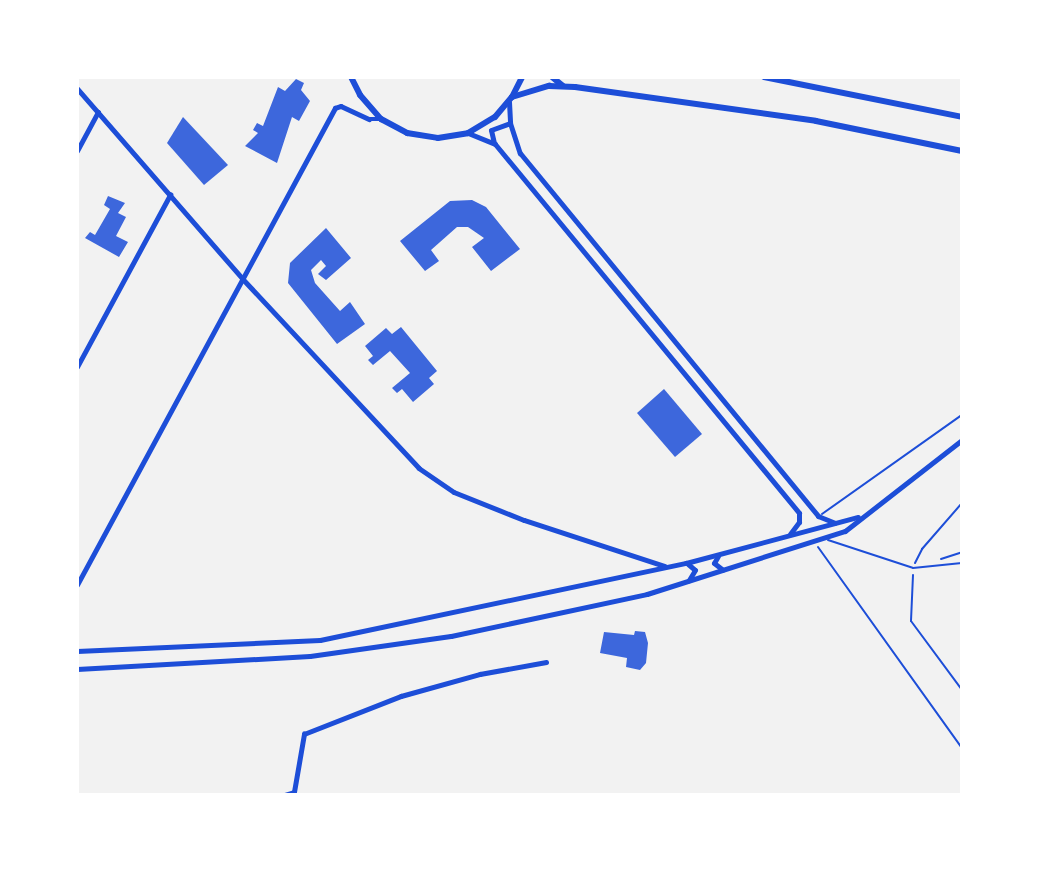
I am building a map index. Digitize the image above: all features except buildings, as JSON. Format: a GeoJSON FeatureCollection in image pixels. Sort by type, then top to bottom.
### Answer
{"type":"FeatureCollection","features":[{"type":"Feature","properties":{"kind":"main road"},"geometry":{"type":"LineString","coordinates":[[351,77],[360,95],[381,119],[422,137],[468,133],[495,117],[511,100],[522,77]]}},
{"type":"Feature","properties":{"kind":"main road"},"geometry":{"type":"LineString","coordinates":[[552,77],[563,86]]}},
{"type":"Feature","properties":{"kind":"main road"},"geometry":{"type":"LineString","coordinates":[[764,77],[962,117]]}},
{"type":"Feature","properties":{"kind":"main road"},"geometry":{"type":"LineString","coordinates":[[511,100],[549,86],[563,86],[816,121],[962,151]]}},
{"type":"Feature","properties":{"kind":"main road"},"geometry":{"type":"LineString","coordinates":[[511,100],[510,123],[520,153],[818,516],[838,524]]}},
{"type":"Feature","properties":{"kind":"main road"},"geometry":{"type":"LineString","coordinates":[[510,123],[491,130],[495,144],[799,513],[796,529],[787,537]]}},
{"type":"Feature","properties":{"kind":"main road"},"geometry":{"type":"LineString","coordinates":[[468,133],[495,144]]}},
{"type":"Feature","properties":{"kind":"main road"},"geometry":{"type":"LineString","coordinates":[[77,669],[310,656],[451,636],[686,582],[815,543],[845,531],[962,440]]}},
{"type":"Feature","properties":{"kind":"main road"},"geometry":{"type":"LineString","coordinates":[[77,651],[320,640],[686,563],[861,516]]}},
{"type":"Feature","properties":{"kind":"main road"},"geometry":{"type":"LineString","coordinates":[[720,554],[714,563],[726,570]]}},
{"type":"Feature","properties":{"kind":"main road"},"geometry":{"type":"LineString","coordinates":[[686,563],[695,570],[686,582]]}},
{"type":"Feature","properties":{"kind":"street"},"geometry":{"type":"LineString","coordinates":[[77,88],[243,279],[419,468],[454,492],[524,520],[665,566]]}},
{"type":"Feature","properties":{"kind":"street"},"geometry":{"type":"LineString","coordinates":[[77,585],[335,108],[341,106],[369,119],[381,119]]}},
{"type":"Feature","properties":{"kind":"street"},"geometry":{"type":"LineString","coordinates":[[77,151],[98,112]]}},
{"type":"Feature","properties":{"kind":"street"},"geometry":{"type":"LineString","coordinates":[[77,367],[170,195]]}},
{"type":"Feature","properties":{"kind":"street"},"geometry":{"type":"LineString","coordinates":[[285,795],[294,792],[304,734],[401,696],[480,674],[546,662]]}},
{"type":"Feature","properties":{"kind":"lane"},"geometry":{"type":"LineString","coordinates":[[818,516],[962,415]]}},
{"type":"Feature","properties":{"kind":"lane"},"geometry":{"type":"LineString","coordinates":[[827,539],[913,568],[962,563]]}},
{"type":"Feature","properties":{"kind":"path"},"geometry":{"type":"LineString","coordinates":[[427,77],[446,77]]}},
{"type":"Feature","properties":{"kind":"path"},"geometry":{"type":"LineString","coordinates":[[962,503],[922,549],[913,568],[911,621],[962,690]]}},
{"type":"Feature","properties":{"kind":"path"},"geometry":{"type":"LineString","coordinates":[[815,543],[962,748]]}},
{"type":"Feature","properties":{"kind":"path"},"geometry":{"type":"LineString","coordinates":[[962,583],[962,620]]}}]}
